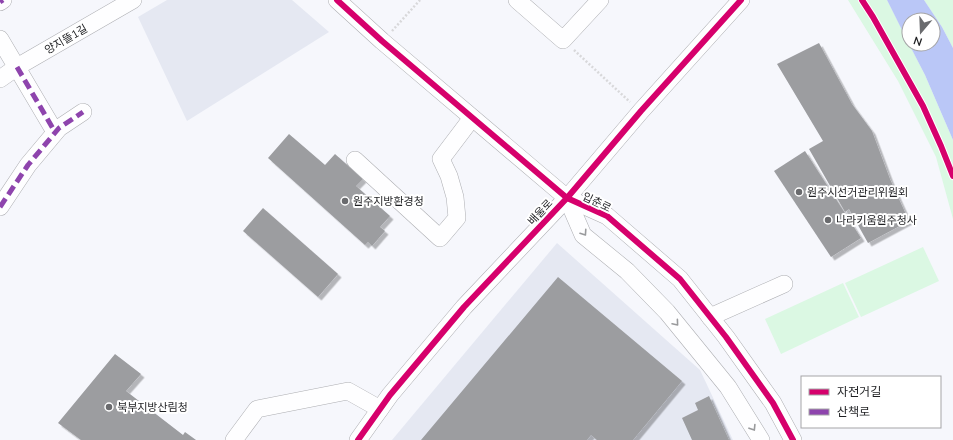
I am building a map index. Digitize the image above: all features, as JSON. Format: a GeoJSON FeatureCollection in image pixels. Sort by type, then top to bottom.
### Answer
{"type":"FeatureCollection","features":[{"type":"Feature","properties":{"kind":"street","name":"양지뜰1길"},"geometry":{"type":"LineString","coordinates":[[0,79],[17,67],[133,0]]}},
{"type":"Feature","properties":{"kind":"street","name":"입춘로"},"geometry":{"type":"LineString","coordinates":[[338,0],[382,42],[567,198],[607,216],[680,279],[726,337],[773,403],[793,440]]}},
{"type":"Feature","properties":{"kind":"street"},"geometry":{"type":"LineString","coordinates":[[517,0],[563,40],[600,0]]}},
{"type":"Feature","properties":{"kind":"street","name":"배울로"},"geometry":{"type":"LineString","coordinates":[[358,440],[390,395],[464,307],[567,198],[641,111],[741,0]]}},
{"type":"Feature","properties":{"kind":"street"},"geometry":{"type":"LineString","coordinates":[[718,26],[731,21],[751,0]]}},
{"type":"Feature","properties":{"kind":"street"},"geometry":{"type":"LineString","coordinates":[[0,39],[56,132]]}},
{"type":"Feature","properties":{"kind":"street"},"geometry":{"type":"LineString","coordinates":[[0,207],[28,165],[59,128],[83,112]]}},
{"type":"Feature","properties":{"kind":"street"},"geometry":{"type":"LineString","coordinates":[[355,160],[440,238],[457,218],[455,197],[449,176],[441,159],[472,118]]}},
{"type":"Feature","properties":{"kind":"street","name":"입춘로"},"geometry":{"type":"LineString","coordinates":[[567,198],[583,235],[627,271],[667,312],[728,387],[761,440]]}},
{"type":"Feature","properties":{"kind":"street"},"geometry":{"type":"LineString","coordinates":[[710,317],[784,284]]}},
{"type":"Feature","properties":{"kind":"street"},"geometry":{"type":"LineString","coordinates":[[234,440],[257,409],[348,391],[380,409]]}},
{"type":"Feature","properties":{"kind":"path"},"geometry":{"type":"LineString","coordinates":[[382,42],[420,0]]}},
{"type":"Feature","properties":{"kind":"path"},"geometry":{"type":"LineString","coordinates":[[563,40],[641,111]]}},
{"type":"Feature","properties":{"kind":"shaded area"},"geometry":{"type":"Polygon","coordinates":[[[167,0],[292,0],[329,32],[187,121],[138,17],[167,0]]]}},
{"type":"Feature","properties":{"kind":"shaded area"},"geometry":{"type":"Polygon","coordinates":[[[557,243],[700,370],[733,440],[392,440],[557,243]]]}},
{"type":"Feature","properties":{"kind":"green space"},"geometry":{"type":"Polygon","coordinates":[[[848,0],[887,0],[901,28],[901,52],[913,52],[925,75],[953,140],[953,219],[936,157],[898,81],[848,0]]]}},
{"type":"Feature","properties":{"kind":"green space"},"geometry":{"type":"Polygon","coordinates":[[[924,0],[953,0],[953,48],[941,26],[941,12],[932,12],[924,0]]]}},
{"type":"Feature","properties":{"kind":"green space"},"geometry":{"type":"Polygon","coordinates":[[[923,247],[939,281],[861,317],[845,283],[923,247]]]}},
{"type":"Feature","properties":{"kind":"green space"},"geometry":{"type":"Polygon","coordinates":[[[843,283],[859,317],[781,354],[765,319],[843,283]]]}},
{"type":"Feature","properties":{"kind":"water"},"geometry":{"type":"Polygon","coordinates":[[[887,0],[924,0],[932,12],[901,12],[901,28],[887,0]]]}},
{"type":"Feature","properties":{"kind":"water"},"geometry":{"type":"Polygon","coordinates":[[[941,26],[953,48],[953,140],[925,75],[913,52],[941,52],[941,26]]]}},
{"type":"Feature","properties":{"kind":"building"},"geometry":{"type":"Polygon","coordinates":[[[819,43],[852,104],[872,131],[890,179],[909,221],[868,243],[849,209],[845,212],[809,149],[823,141],[777,64],[819,43]]]}},
{"type":"Feature","properties":{"kind":"building","name":"원주지방환경청"},"geometry":{"type":"Polygon","coordinates":[[[289,134],[325,165],[335,154],[363,179],[356,186],[390,216],[380,227],[385,231],[372,246],[368,242],[365,245],[268,158],[289,134]]]}},
{"type":"Feature","properties":{"kind":"building"},"geometry":{"type":"Polygon","coordinates":[[[805,151],[861,238],[831,257],[774,171],[805,151]]]}},
{"type":"Feature","properties":{"kind":"building"},"geometry":{"type":"Polygon","coordinates":[[[263,208],[338,274],[318,297],[243,231],[263,208]]]}},
{"type":"Feature","properties":{"kind":"building"},"geometry":{"type":"Polygon","coordinates":[[[558,277],[682,381],[633,440],[597,440],[591,435],[587,440],[421,440],[558,277]]]}},
{"type":"Feature","properties":{"kind":"building","name":"북부지방산림청"},"geometry":{"type":"Polygon","coordinates":[[[115,354],[141,374],[126,391],[183,435],[185,432],[196,440],[81,440],[58,423],[115,354]]]}},
{"type":"Feature","properties":{"kind":"building"},"geometry":{"type":"Polygon","coordinates":[[[709,396],[729,440],[692,440],[682,418],[698,410],[695,403],[709,396]]]}},
{"type":"Feature","properties":{"kind":"marked path"},"geometry":{"type":"LineString","coordinates":[[17,67],[55,132]]}},
{"type":"Feature","properties":{"kind":"marked path"},"geometry":{"type":"LineString","coordinates":[[0,207],[28,165],[59,128],[83,112]]}},
{"type":"Feature","properties":{"kind":"cycle path"},"geometry":{"type":"LineString","coordinates":[[337,0],[382,41],[567,198],[607,216],[680,279],[726,337],[773,403],[793,440]]}},
{"type":"Feature","properties":{"kind":"cycle path"},"geometry":{"type":"LineString","coordinates":[[358,440],[390,395],[464,307],[567,198],[641,111],[741,0]]}},
{"type":"Feature","properties":{"kind":"cycle path"},"geometry":{"type":"LineString","coordinates":[[862,0],[923,106],[953,176]]}},
{"type":"Feature","properties":{"kind":"place","name":"원주시선거관리위원회"},"geometry":{"type":"Point","coordinates":[799,192]}},
{"type":"Feature","properties":{"kind":"place","name":"원주지방환경청"},"geometry":{"type":"Point","coordinates":[345,201]}},
{"type":"Feature","properties":{"kind":"place","name":"나라키움원주청사"},"geometry":{"type":"Point","coordinates":[828,220]}},
{"type":"Feature","properties":{"kind":"place","name":"북부지방산림청"},"geometry":{"type":"Point","coordinates":[109,407]}}]}
